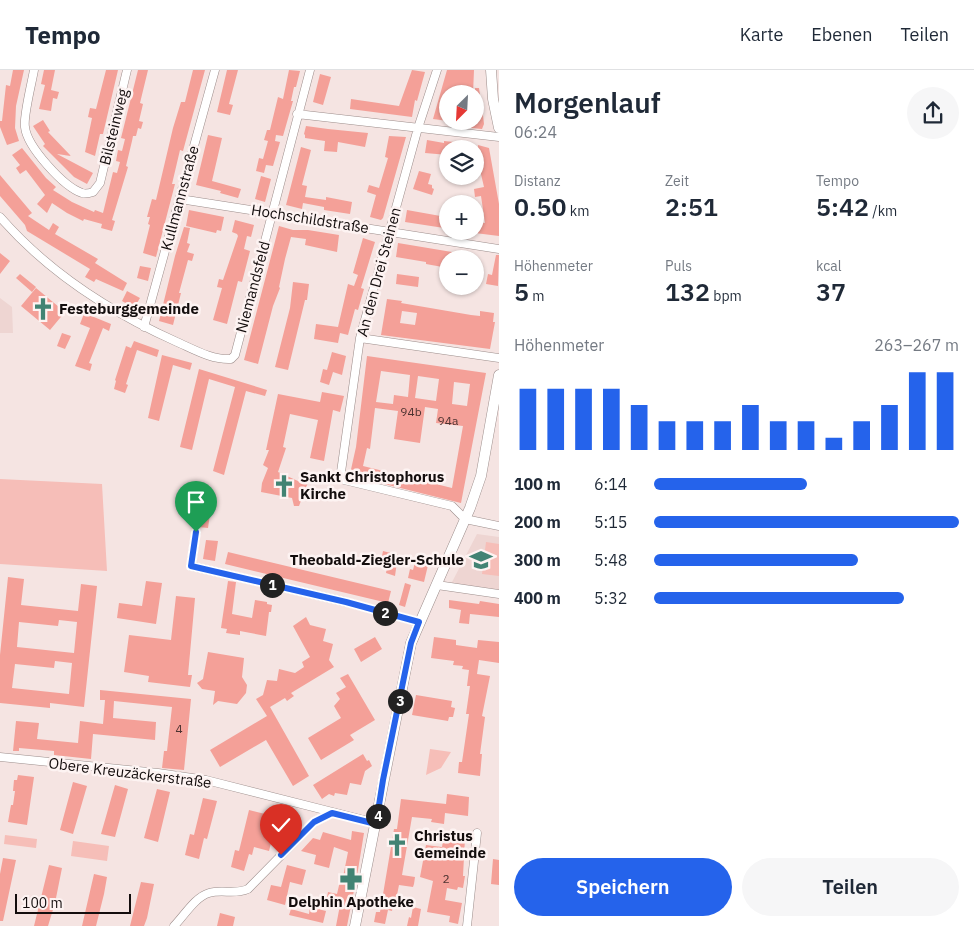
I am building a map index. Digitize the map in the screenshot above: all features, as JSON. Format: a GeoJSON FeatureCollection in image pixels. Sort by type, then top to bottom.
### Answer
{"type":"FeatureCollection","features":[{"type":"Feature","properties":{"kind":"street","name":"Bilsteinweg"},"geometry":{"type":"LineString","coordinates":[[34,70],[25,127],[35,149],[67,185],[84,194],[93,192],[100,183],[127,70]]}},
{"type":"Feature","properties":{"kind":"street","name":"Kullmannstraße"},"geometry":{"type":"LineString","coordinates":[[144,326],[214,70]]}},
{"type":"Feature","properties":{"kind":"street","name":"Niemandsfeld"},"geometry":{"type":"LineString","coordinates":[[144,326],[218,359],[231,359],[235,355],[310,70]]}},
{"type":"Feature","properties":{"kind":"street","name":"An den Drei Steinen"},"geometry":{"type":"LineString","coordinates":[[437,70],[418,128],[360,338],[340,479],[452,506],[466,519]]}},
{"type":"Feature","properties":{"kind":"street"},"geometry":{"type":"LineString","coordinates":[[491,70],[493,99],[499,128]]}},
{"type":"Feature","properties":{"kind":"street"},"geometry":{"type":"LineString","coordinates":[[297,114],[499,137]]}},
{"type":"Feature","properties":{"kind":"street","name":"Hochschildstraße"},"geometry":{"type":"LineString","coordinates":[[180,199],[499,249]]}},
{"type":"Feature","properties":{"kind":"street"},"geometry":{"type":"LineString","coordinates":[[0,217],[39,256],[60,272],[101,301],[144,326]]}},
{"type":"Feature","properties":{"kind":"street"},"geometry":{"type":"LineString","coordinates":[[360,338],[499,358]]}},
{"type":"Feature","properties":{"kind":"street"},"geometry":{"type":"LineString","coordinates":[[355,926],[411,643],[466,519],[481,476],[499,375]]}},
{"type":"Feature","properties":{"kind":"street"},"geometry":{"type":"LineString","coordinates":[[466,519],[499,526]]}},
{"type":"Feature","properties":{"kind":"street"},"geometry":{"type":"LineString","coordinates":[[196,532],[191,566],[346,602],[419,622]]}},
{"type":"Feature","properties":{"kind":"street"},"geometry":{"type":"LineString","coordinates":[[436,585],[499,594]]}},
{"type":"Feature","properties":{"kind":"street","name":"Obere Kreuzäckerstraße"},"geometry":{"type":"LineString","coordinates":[[0,758],[158,773],[206,780],[376,824]]}},
{"type":"Feature","properties":{"kind":"street"},"geometry":{"type":"LineString","coordinates":[[174,926],[201,897],[210,893],[239,893],[248,888],[314,822],[332,813]]}},
{"type":"Feature","properties":{"kind":"street"},"geometry":{"type":"LineString","coordinates":[[467,926],[477,833]]}},
{"type":"Feature","properties":{"kind":"shaded area"},"geometry":{"type":"Polygon","coordinates":[[[0,298],[12,307],[13,333],[0,333],[0,298]]]}},
{"type":"Feature","properties":{"kind":"shaded area"},"geometry":{"type":"Polygon","coordinates":[[[0,479],[102,484],[107,571],[0,564],[0,479]]]}},
{"type":"Feature","properties":{"kind":"shaded area","name":"Theobald-Ziegler-Schule"},"geometry":{"type":"Polygon","coordinates":[[[477,534],[499,537],[499,590],[451,584],[477,534]]]}},
{"type":"Feature","properties":{"kind":"shaded area"},"geometry":{"type":"Polygon","coordinates":[[[486,542],[499,544],[499,576],[482,574],[486,542]]]}},
{"type":"Feature","properties":{"kind":"shaded area"},"geometry":{"type":"Polygon","coordinates":[[[430,749],[451,752],[441,768],[426,775],[430,749]]]}},
{"type":"Feature","properties":{"kind":"shaded area"},"geometry":{"type":"Polygon","coordinates":[[[5,835],[37,839],[36,848],[4,844],[5,835]]]}},
{"type":"Feature","properties":{"kind":"shaded area"},"geometry":{"type":"Polygon","coordinates":[[[73,841],[109,846],[107,861],[71,856],[73,841]]]}},
{"type":"Feature","properties":{"kind":"building"},"geometry":{"type":"Polygon","coordinates":[[[13,70],[24,70],[16,106],[15,128],[19,141],[7,145],[0,127],[0,121],[2,121],[6,85],[10,86],[13,70]]]}},
{"type":"Feature","properties":{"kind":"building"},"geometry":{"type":"Polygon","coordinates":[[[44,70],[55,70],[51,90],[59,92],[57,99],[53,98],[51,111],[39,109],[45,85],[41,84],[44,70]]]}},
{"type":"Feature","properties":{"kind":"building"},"geometry":{"type":"Polygon","coordinates":[[[106,70],[118,70],[103,134],[100,134],[95,156],[85,152],[92,118],[88,117],[90,108],[96,109],[106,70]]]}},
{"type":"Feature","properties":{"kind":"building"},"geometry":{"type":"Polygon","coordinates":[[[138,70],[148,70],[140,103],[143,104],[139,121],[143,122],[141,129],[138,128],[136,136],[133,136],[126,166],[128,167],[112,220],[115,221],[112,231],[101,228],[102,224],[84,219],[83,221],[52,203],[47,213],[37,204],[45,195],[26,170],[20,174],[16,168],[20,165],[12,155],[22,148],[46,178],[56,187],[53,190],[72,202],[94,212],[95,210],[103,213],[113,172],[117,173],[120,162],[116,161],[118,150],[122,151],[125,139],[121,138],[138,70]]]}},
{"type":"Feature","properties":{"kind":"building"},"geometry":{"type":"Polygon","coordinates":[[[193,70],[205,70],[183,151],[180,150],[172,184],[175,184],[156,257],[143,253],[150,225],[148,224],[150,217],[147,217],[152,199],[156,200],[173,128],[181,102],[185,102],[193,70]]]}},
{"type":"Feature","properties":{"kind":"building"},"geometry":{"type":"Polygon","coordinates":[[[227,70],[238,70],[229,104],[233,105],[230,115],[217,112],[227,70]]]}},
{"type":"Feature","properties":{"kind":"building"},"geometry":{"type":"Polygon","coordinates":[[[289,70],[300,71],[296,87],[294,87],[291,101],[293,101],[283,136],[276,135],[275,141],[280,142],[273,166],[266,165],[264,173],[256,171],[259,158],[263,159],[268,141],[264,140],[267,130],[270,130],[278,97],[283,99],[289,70]]]}},
{"type":"Feature","properties":{"kind":"building"},"geometry":{"type":"Polygon","coordinates":[[[412,70],[425,72],[417,101],[415,100],[412,117],[350,109],[351,99],[399,106],[412,70]]]}},
{"type":"Feature","properties":{"kind":"building"},"geometry":{"type":"Polygon","coordinates":[[[447,70],[474,70],[473,85],[443,85],[447,70]]]}},
{"type":"Feature","properties":{"kind":"building"},"geometry":{"type":"Polygon","coordinates":[[[320,74],[331,77],[323,105],[313,102],[320,74]]]}},
{"type":"Feature","properties":{"kind":"building"},"geometry":{"type":"Polygon","coordinates":[[[439,98],[439,120],[433,119],[439,98]]]}},
{"type":"Feature","properties":{"kind":"building"},"geometry":{"type":"Polygon","coordinates":[[[43,120],[50,131],[48,132],[71,156],[57,154],[93,173],[87,184],[74,177],[43,146],[45,144],[33,126],[43,120]]]}},
{"type":"Feature","properties":{"kind":"building"},"geometry":{"type":"Polygon","coordinates":[[[306,126],[368,133],[365,147],[338,142],[337,152],[324,151],[325,141],[305,138],[306,126]]]}},
{"type":"Feature","properties":{"kind":"building"},"geometry":{"type":"Polygon","coordinates":[[[208,135],[222,138],[212,181],[241,189],[238,198],[220,193],[221,191],[196,185],[208,135]]]}},
{"type":"Feature","properties":{"kind":"building"},"geometry":{"type":"Polygon","coordinates":[[[389,136],[406,137],[381,220],[370,217],[376,195],[367,192],[369,185],[379,188],[388,158],[385,157],[389,136]]]}},
{"type":"Feature","properties":{"kind":"building"},"geometry":{"type":"Polygon","coordinates":[[[427,140],[439,142],[439,154],[425,153],[427,140]]]}},
{"type":"Feature","properties":{"kind":"building"},"geometry":{"type":"Polygon","coordinates":[[[301,147],[311,150],[302,185],[307,186],[305,197],[326,200],[326,197],[352,202],[350,214],[324,210],[324,207],[303,203],[302,209],[286,205],[301,147]]]}},
{"type":"Feature","properties":{"kind":"building"},"geometry":{"type":"Polygon","coordinates":[[[484,147],[489,148],[499,204],[499,236],[484,234],[484,195],[475,195],[474,189],[484,187],[484,147]]]}},
{"type":"Feature","properties":{"kind":"building"},"geometry":{"type":"Polygon","coordinates":[[[419,171],[431,174],[428,184],[432,185],[434,189],[432,195],[413,189],[419,171]]]}},
{"type":"Feature","properties":{"kind":"building"},"geometry":{"type":"Polygon","coordinates":[[[0,175],[32,213],[28,216],[49,230],[53,223],[59,227],[55,234],[98,259],[95,263],[127,283],[123,291],[96,279],[94,282],[85,277],[90,269],[27,231],[25,225],[0,196],[0,175]]]}},
{"type":"Feature","properties":{"kind":"building"},"geometry":{"type":"Polygon","coordinates":[[[261,176],[271,179],[265,202],[255,199],[261,176]]]}},
{"type":"Feature","properties":{"kind":"building"},"geometry":{"type":"Polygon","coordinates":[[[189,210],[224,217],[221,231],[217,230],[216,233],[186,226],[189,210]]]}},
{"type":"Feature","properties":{"kind":"building"},"geometry":{"type":"Polygon","coordinates":[[[407,210],[439,216],[439,227],[405,222],[407,210]]]}},
{"type":"Feature","properties":{"kind":"building"},"geometry":{"type":"Polygon","coordinates":[[[235,220],[254,225],[251,237],[247,236],[244,249],[250,251],[242,282],[238,281],[227,324],[213,320],[222,288],[217,287],[219,279],[223,280],[238,236],[232,232],[235,220]]]}},
{"type":"Feature","properties":{"kind":"building"},"geometry":{"type":"Polygon","coordinates":[[[279,226],[293,230],[308,230],[339,235],[337,252],[305,245],[306,239],[291,237],[280,288],[273,306],[258,364],[244,360],[279,226]]]}},
{"type":"Feature","properties":{"kind":"building"},"geometry":{"type":"Polygon","coordinates":[[[184,227],[190,228],[187,243],[190,244],[187,252],[194,254],[192,261],[188,260],[173,325],[159,321],[184,227]]]}},
{"type":"Feature","properties":{"kind":"building"},"geometry":{"type":"Polygon","coordinates":[[[363,238],[375,242],[361,288],[364,289],[358,310],[355,309],[348,335],[340,333],[338,343],[314,339],[316,324],[338,327],[348,284],[354,286],[358,275],[353,273],[363,238]]]}},
{"type":"Feature","properties":{"kind":"building"},"geometry":{"type":"Polygon","coordinates":[[[398,243],[440,250],[439,266],[396,257],[398,243]]]}},
{"type":"Feature","properties":{"kind":"building"},"geometry":{"type":"Polygon","coordinates":[[[0,253],[10,261],[0,274],[0,253]]]}},
{"type":"Feature","properties":{"kind":"building"},"geometry":{"type":"Polygon","coordinates":[[[496,255],[499,255],[498,286],[486,284],[488,274],[492,275],[496,255]]]}},
{"type":"Feature","properties":{"kind":"building"},"geometry":{"type":"Polygon","coordinates":[[[140,266],[151,268],[148,281],[137,278],[140,266]]]}},
{"type":"Feature","properties":{"kind":"building"},"geometry":{"type":"Polygon","coordinates":[[[20,274],[36,287],[32,292],[16,278],[20,274]]]}},
{"type":"Feature","properties":{"kind":"building"},"geometry":{"type":"Polygon","coordinates":[[[397,274],[419,277],[418,287],[396,284],[397,274]]]}},
{"type":"Feature","properties":{"kind":"building"},"geometry":{"type":"Polygon","coordinates":[[[293,282],[309,284],[307,300],[305,300],[288,370],[275,367],[290,308],[293,282]]]}},
{"type":"Feature","properties":{"kind":"building","name":"Festeburggemeinde"},"geometry":{"type":"Polygon","coordinates":[[[36,288],[65,312],[50,330],[21,306],[36,288]]]}},
{"type":"Feature","properties":{"kind":"building"},"geometry":{"type":"Polygon","coordinates":[[[127,291],[140,298],[134,308],[122,301],[127,291]]]}},
{"type":"Feature","properties":{"kind":"building"},"geometry":{"type":"Polygon","coordinates":[[[387,299],[471,315],[480,316],[480,311],[494,313],[493,322],[495,322],[490,349],[381,335],[387,299]],[[402,311],[400,323],[415,325],[417,313],[402,311]]]}},
{"type":"Feature","properties":{"kind":"building"},"geometry":{"type":"Polygon","coordinates":[[[85,311],[90,313],[89,315],[111,324],[109,331],[103,328],[89,363],[92,364],[90,371],[75,366],[90,328],[80,324],[85,311]]]}},
{"type":"Feature","properties":{"kind":"building"},"geometry":{"type":"Polygon","coordinates":[[[62,333],[71,336],[65,349],[57,346],[62,333]]]}},
{"type":"Feature","properties":{"kind":"building"},"geometry":{"type":"Polygon","coordinates":[[[134,341],[159,350],[157,357],[137,350],[125,393],[114,389],[115,380],[126,346],[131,348],[134,341]]]}},
{"type":"Feature","properties":{"kind":"building"},"geometry":{"type":"Polygon","coordinates":[[[332,352],[346,356],[342,375],[333,372],[329,385],[320,382],[323,369],[327,370],[332,352]]]}},
{"type":"Feature","properties":{"kind":"building"},"geometry":{"type":"Polygon","coordinates":[[[162,355],[192,363],[190,370],[173,365],[159,421],[148,418],[162,355]]]}},
{"type":"Feature","properties":{"kind":"building"},"geometry":{"type":"Polygon","coordinates":[[[367,356],[486,373],[461,503],[350,474],[356,447],[367,356]],[[381,371],[376,402],[393,404],[394,395],[408,397],[410,375],[381,371]],[[418,376],[415,398],[436,401],[439,379],[418,376]],[[454,382],[452,404],[467,406],[470,384],[454,382]],[[425,407],[420,443],[394,439],[398,411],[375,408],[370,449],[367,448],[363,466],[452,488],[463,426],[436,423],[438,409],[425,407]]]}},
{"type":"Feature","properties":{"kind":"building"},"geometry":{"type":"Polygon","coordinates":[[[199,369],[267,390],[265,396],[246,391],[224,475],[213,471],[235,387],[209,379],[192,450],[180,447],[199,369]]]}},
{"type":"Feature","properties":{"kind":"building"},"geometry":{"type":"Polygon","coordinates":[[[322,392],[344,396],[340,412],[333,410],[324,461],[310,458],[318,420],[290,414],[283,447],[286,448],[278,472],[298,481],[305,476],[309,479],[306,488],[313,495],[302,498],[299,506],[294,506],[292,498],[261,492],[262,483],[268,468],[263,465],[269,450],[266,450],[278,394],[320,402],[322,392]]]}},
{"type":"Feature","properties":{"kind":"building"},"geometry":{"type":"Polygon","coordinates":[[[199,513],[210,514],[208,528],[198,527],[199,513]]]}},
{"type":"Feature","properties":{"kind":"building"},"geometry":{"type":"Polygon","coordinates":[[[206,540],[218,541],[215,561],[203,559],[206,540]]]}},
{"type":"Feature","properties":{"kind":"building"},"geometry":{"type":"Polygon","coordinates":[[[383,551],[398,555],[395,576],[386,573],[388,562],[381,561],[383,551]]]}},
{"type":"Feature","properties":{"kind":"building"},"geometry":{"type":"Polygon","coordinates":[[[228,552],[391,591],[388,603],[225,564],[228,552]]]}},
{"type":"Feature","properties":{"kind":"building"},"geometry":{"type":"Polygon","coordinates":[[[416,558],[429,561],[424,582],[408,578],[410,569],[413,570],[416,558]]]}},
{"type":"Feature","properties":{"kind":"building"},"geometry":{"type":"Polygon","coordinates":[[[8,577],[24,579],[21,605],[78,611],[81,584],[97,586],[84,707],[50,703],[50,708],[0,703],[0,655],[8,577]],[[59,620],[58,626],[19,622],[17,647],[74,653],[77,622],[59,620]],[[55,661],[54,668],[15,664],[12,688],[69,694],[72,663],[55,661]]]}},
{"type":"Feature","properties":{"kind":"building"},"geometry":{"type":"Polygon","coordinates":[[[146,581],[162,583],[156,624],[117,618],[119,603],[142,606],[146,581]]]}},
{"type":"Feature","properties":{"kind":"building"},"geometry":{"type":"Polygon","coordinates":[[[228,581],[236,582],[232,614],[252,618],[255,600],[272,605],[271,612],[269,612],[266,636],[240,631],[240,635],[226,633],[227,629],[221,628],[228,581]]]}},
{"type":"Feature","properties":{"kind":"building"},"geometry":{"type":"Polygon","coordinates":[[[405,583],[411,585],[405,607],[399,605],[405,583]]]}},
{"type":"Feature","properties":{"kind":"building"},"geometry":{"type":"Polygon","coordinates":[[[176,596],[195,598],[188,675],[192,675],[190,687],[148,682],[149,676],[124,672],[129,635],[171,640],[176,596]]]}},
{"type":"Feature","properties":{"kind":"building"},"geometry":{"type":"Polygon","coordinates":[[[449,600],[479,604],[480,601],[499,604],[499,617],[470,614],[469,624],[459,623],[461,610],[449,608],[449,600]]]}},
{"type":"Feature","properties":{"kind":"building"},"geometry":{"type":"Polygon","coordinates":[[[306,617],[310,625],[326,629],[323,641],[333,644],[329,660],[334,667],[291,693],[294,696],[287,701],[285,698],[270,707],[309,776],[293,786],[266,740],[220,767],[210,750],[267,716],[256,699],[263,695],[267,680],[277,681],[279,669],[295,673],[304,667],[302,662],[310,657],[293,626],[306,617]]]}},
{"type":"Feature","properties":{"kind":"building"},"geometry":{"type":"Polygon","coordinates":[[[375,637],[382,649],[361,662],[354,649],[375,637]]]}},
{"type":"Feature","properties":{"kind":"building"},"geometry":{"type":"Polygon","coordinates":[[[434,637],[456,640],[456,645],[477,648],[478,640],[499,642],[499,663],[479,660],[477,674],[490,676],[482,716],[485,717],[480,754],[482,754],[480,776],[458,773],[459,762],[462,762],[469,714],[466,714],[470,686],[467,686],[469,670],[462,669],[463,666],[453,665],[454,661],[431,658],[434,637]]]}},
{"type":"Feature","properties":{"kind":"building"},"geometry":{"type":"Polygon","coordinates":[[[208,652],[244,658],[242,677],[247,685],[246,693],[237,704],[218,701],[213,705],[215,691],[202,689],[197,683],[203,679],[208,652]]]}},
{"type":"Feature","properties":{"kind":"building"},"geometry":{"type":"Polygon","coordinates":[[[348,674],[375,720],[350,735],[354,740],[321,760],[308,738],[341,718],[334,706],[340,699],[336,693],[346,687],[340,678],[348,674]]]}},
{"type":"Feature","properties":{"kind":"building"},"geometry":{"type":"Polygon","coordinates":[[[100,690],[191,699],[184,770],[162,768],[164,751],[167,751],[172,707],[114,701],[113,718],[156,722],[155,740],[93,734],[91,759],[54,755],[54,751],[19,748],[19,751],[13,751],[16,721],[39,723],[37,739],[78,743],[80,721],[103,724],[105,700],[100,700],[100,690]]]}},
{"type":"Feature","properties":{"kind":"building"},"geometry":{"type":"Polygon","coordinates":[[[416,695],[452,701],[451,707],[455,708],[453,717],[449,717],[448,721],[412,715],[416,695]]]}},
{"type":"Feature","properties":{"kind":"building"},"geometry":{"type":"Polygon","coordinates":[[[363,754],[372,766],[365,771],[361,785],[350,783],[347,795],[335,793],[334,796],[329,794],[322,799],[313,785],[363,754]]]}},
{"type":"Feature","properties":{"kind":"building"},"geometry":{"type":"Polygon","coordinates":[[[18,775],[34,777],[27,825],[8,822],[15,791],[13,791],[14,780],[17,780],[18,775]]]}},
{"type":"Feature","properties":{"kind":"building"},"geometry":{"type":"Polygon","coordinates":[[[73,782],[87,786],[73,834],[60,830],[73,782]]]}},
{"type":"Feature","properties":{"kind":"building"},"geometry":{"type":"Polygon","coordinates":[[[115,785],[128,789],[115,837],[101,834],[115,785]]]}},
{"type":"Feature","properties":{"kind":"building"},"geometry":{"type":"Polygon","coordinates":[[[157,789],[170,792],[158,842],[144,838],[157,789]]]}},
{"type":"Feature","properties":{"kind":"building"},"geometry":{"type":"Polygon","coordinates":[[[447,794],[469,797],[468,816],[445,813],[444,824],[431,822],[432,819],[412,817],[402,875],[415,877],[413,887],[399,885],[395,905],[393,905],[392,911],[388,910],[385,924],[374,922],[376,912],[380,912],[394,829],[397,829],[401,799],[446,804],[447,794]]]}},
{"type":"Feature","properties":{"kind":"building"},"geometry":{"type":"Polygon","coordinates":[[[203,798],[217,801],[207,839],[204,838],[199,859],[185,855],[190,834],[194,835],[203,798]]]}},
{"type":"Feature","properties":{"kind":"building"},"geometry":{"type":"Polygon","coordinates":[[[274,808],[300,815],[292,834],[277,829],[276,835],[273,835],[269,851],[254,847],[252,855],[249,854],[244,871],[231,867],[235,850],[239,851],[249,810],[273,816],[274,808]]]}},
{"type":"Feature","properties":{"kind":"building"},"geometry":{"type":"Polygon","coordinates":[[[352,831],[364,833],[358,870],[347,926],[336,926],[340,905],[326,902],[328,892],[337,894],[348,852],[334,847],[329,868],[314,864],[316,855],[301,851],[313,838],[320,840],[323,832],[351,840],[352,831]]]}},
{"type":"Feature","properties":{"kind":"building"},"geometry":{"type":"Polygon","coordinates":[[[444,834],[465,838],[463,876],[465,876],[463,888],[458,887],[457,890],[447,888],[445,900],[462,903],[458,924],[449,922],[450,916],[427,912],[433,881],[420,877],[426,845],[442,847],[444,834]]]}},
{"type":"Feature","properties":{"kind":"building"},"geometry":{"type":"Polygon","coordinates":[[[3,858],[16,860],[3,921],[0,921],[0,874],[3,858]]]}},
{"type":"Feature","properties":{"kind":"building"},"geometry":{"type":"Polygon","coordinates":[[[493,859],[499,860],[499,885],[491,884],[493,859]]]}},
{"type":"Feature","properties":{"kind":"building"},"geometry":{"type":"Polygon","coordinates":[[[49,865],[62,868],[55,903],[48,926],[34,926],[49,865]]]}},
{"type":"Feature","properties":{"kind":"building"},"geometry":{"type":"Polygon","coordinates":[[[287,865],[306,870],[302,885],[290,882],[285,905],[267,900],[271,885],[281,887],[287,865]]]}},
{"type":"Feature","properties":{"kind":"building"},"geometry":{"type":"Polygon","coordinates":[[[94,874],[107,877],[104,894],[96,926],[82,926],[94,874]]]}},
{"type":"Feature","properties":{"kind":"building"},"geometry":{"type":"Polygon","coordinates":[[[141,882],[154,884],[147,918],[144,926],[130,926],[141,882]]]}},
{"type":"Feature","properties":{"kind":"building"},"geometry":{"type":"Polygon","coordinates":[[[310,907],[326,911],[323,923],[289,915],[291,909],[309,914],[310,907]]]}},
{"type":"Feature","properties":{"kind":"building"},"geometry":{"type":"Polygon","coordinates":[[[413,907],[421,909],[418,926],[407,926],[409,917],[411,918],[413,907]]]}},
{"type":"Feature","properties":{"kind":"building"},"geometry":{"type":"Polygon","coordinates":[[[220,913],[235,917],[233,926],[217,926],[220,913]]]}},
{"type":"Feature","properties":{"kind":"place","name":"Festeburggemeinde"},"geometry":{"type":"Point","coordinates":[43,309]}},
{"type":"Feature","properties":{"kind":"place","name":"Sankt Christophorus Kirche"},"geometry":{"type":"Point","coordinates":[284,486]}},
{"type":"Feature","properties":{"kind":"place","name":"Theobald-Ziegler-Schule"},"geometry":{"type":"Point","coordinates":[481,560]}},
{"type":"Feature","properties":{"kind":"place","name":"Christus Gemeinde"},"geometry":{"type":"Point","coordinates":[397,845]}},
{"type":"Feature","properties":{"kind":"place","name":"Delphin Apotheke"},"geometry":{"type":"Point","coordinates":[351,879]}},
{"type":"Feature","properties":{"kind":"route"},"geometry":{"type":"LineString","coordinates":[[196,532],[191,566],[346,602],[419,622],[411,643],[376,824],[332,813],[314,822],[281,855]]}}]}
